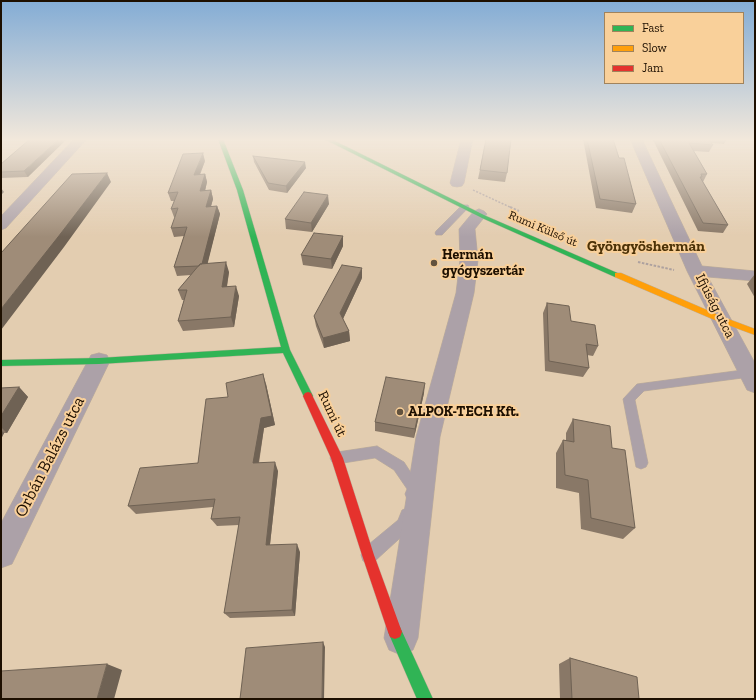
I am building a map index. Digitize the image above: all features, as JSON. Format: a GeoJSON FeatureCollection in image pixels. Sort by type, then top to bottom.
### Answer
{"type":"FeatureCollection","features":[{"type":"Feature","properties":{"kind":"street"},"geometry":{"type":"LineString","coordinates":[[1,224],[50,172]]}},
{"type":"Feature","properties":{"kind":"street","name":"Rumi út"},"geometry":{"type":"LineString","coordinates":[[233,172],[240,190],[286,350],[337,458],[368,555],[400,645],[425,699]]}},
{"type":"Feature","properties":{"kind":"street","name":"Rumi Külső út"},"geometry":{"type":"LineString","coordinates":[[392,172],[472,211],[755,332]]}},
{"type":"Feature","properties":{"kind":"street"},"geometry":{"type":"LineString","coordinates":[[457,183],[460,172]]}},
{"type":"Feature","properties":{"kind":"street","name":"Ifjúság utca"},"geometry":{"type":"LineString","coordinates":[[651,172],[696,271],[753,379]]}},
{"type":"Feature","properties":{"kind":"street"},"geometry":{"type":"LineString","coordinates":[[400,645],[428,437],[465,294],[469,260],[467,229],[472,211]]}},
{"type":"Feature","properties":{"kind":"street"},"geometry":{"type":"LineString","coordinates":[[696,271],[755,276]]}},
{"type":"Feature","properties":{"kind":"street"},"geometry":{"type":"LineString","coordinates":[[1,363],[99,361],[286,350]]}},
{"type":"Feature","properties":{"kind":"street","name":"Orbán Balázs utca"},"geometry":{"type":"LineString","coordinates":[[1,553],[99,361]]}},
{"type":"Feature","properties":{"kind":"lane"},"geometry":{"type":"LineString","coordinates":[[439,233],[472,211]]}},
{"type":"Feature","properties":{"kind":"lane"},"geometry":{"type":"LineString","coordinates":[[641,463],[629,399],[641,387],[753,379]]}},
{"type":"Feature","properties":{"kind":"lane"},"geometry":{"type":"LineString","coordinates":[[337,458],[377,452],[399,466],[414,488],[404,525],[368,555]]}},
{"type":"Feature","properties":{"kind":"path"},"geometry":{"type":"LineString","coordinates":[[457,183],[521,212]]}},
{"type":"Feature","properties":{"kind":"path"},"geometry":{"type":"LineString","coordinates":[[633,260],[667,269],[696,271]]}},
{"type":"Feature","properties":{"kind":"building"},"geometry":{"type":"Polygon","coordinates":[[[176,172],[195,172],[194,175],[205,174],[200,191],[211,190],[206,207],[217,206],[202,264],[199,266],[174,267],[187,227],[171,228],[178,208],[171,209],[178,192],[168,193],[176,172]]]}},
{"type":"Feature","properties":{"kind":"building"},"geometry":{"type":"Polygon","coordinates":[[[262,172],[297,172],[286,186],[268,183],[262,172]]]}},
{"type":"Feature","properties":{"kind":"building"},"geometry":{"type":"Polygon","coordinates":[[[594,172],[628,172],[636,204],[600,199],[594,172]]]}},
{"type":"Feature","properties":{"kind":"building"},"geometry":{"type":"Polygon","coordinates":[[[676,172],[706,172],[707,174],[701,174],[702,177],[700,177],[728,225],[703,223],[676,172]]]}},
{"type":"Feature","properties":{"kind":"building"},"geometry":{"type":"Polygon","coordinates":[[[107,173],[1,309],[1,253],[72,174],[107,173]]]}},
{"type":"Feature","properties":{"kind":"building"},"geometry":{"type":"Polygon","coordinates":[[[304,192],[328,195],[311,223],[285,219],[304,192]]]}},
{"type":"Feature","properties":{"kind":"building"},"geometry":{"type":"Polygon","coordinates":[[[314,233],[343,236],[331,259],[301,255],[314,233]]]}},
{"type":"Feature","properties":{"kind":"building"},"geometry":{"type":"Polygon","coordinates":[[[226,262],[222,287],[236,286],[231,317],[178,321],[187,290],[178,290],[200,264],[226,262]]]}},
{"type":"Feature","properties":{"kind":"building"},"geometry":{"type":"Polygon","coordinates":[[[342,265],[362,268],[340,313],[349,331],[323,338],[314,316],[342,265]]]}},
{"type":"Feature","properties":{"kind":"building"},"geometry":{"type":"Polygon","coordinates":[[[547,303],[569,306],[571,321],[595,325],[598,346],[586,344],[589,368],[549,361],[547,303]]]}},
{"type":"Feature","properties":{"kind":"building"},"geometry":{"type":"Polygon","coordinates":[[[263,374],[272,416],[261,418],[253,463],[275,462],[266,545],[297,544],[292,610],[224,613],[240,517],[211,519],[215,499],[128,506],[140,468],[198,463],[206,399],[228,397],[226,383],[263,374]]]}},
{"type":"Feature","properties":{"kind":"building","name":"ALPOK-TECH Kft."},"geometry":{"type":"Polygon","coordinates":[[[386,377],[425,383],[415,429],[375,422],[386,377]]]}},
{"type":"Feature","properties":{"kind":"building"},"geometry":{"type":"Polygon","coordinates":[[[19,387],[1,416],[1,388],[19,387]]]}},
{"type":"Feature","properties":{"kind":"building"},"geometry":{"type":"Polygon","coordinates":[[[573,419],[610,426],[612,448],[625,450],[635,528],[591,518],[588,480],[565,475],[563,440],[574,442],[573,419]]]}},
{"type":"Feature","properties":{"kind":"building"},"geometry":{"type":"Polygon","coordinates":[[[323,642],[322,699],[240,699],[246,648],[323,642]]]}},
{"type":"Feature","properties":{"kind":"building"},"geometry":{"type":"Polygon","coordinates":[[[570,658],[637,677],[639,699],[572,699],[570,658]]]}},
{"type":"Feature","properties":{"kind":"building"},"geometry":{"type":"Polygon","coordinates":[[[107,664],[97,699],[1,699],[1,671],[107,664]]]}},
{"type":"Feature","properties":{"kind":"traffic: fast"},"geometry":{"type":"LineString","coordinates":[[233,172],[240,190],[286,350],[308,396]]}},
{"type":"Feature","properties":{"kind":"traffic: fast"},"geometry":{"type":"LineString","coordinates":[[392,172],[484,217],[618,275]]}},
{"type":"Feature","properties":{"kind":"traffic: fast"},"geometry":{"type":"LineString","coordinates":[[1,363],[99,361],[286,350]]}},
{"type":"Feature","properties":{"kind":"traffic: fast"},"geometry":{"type":"LineString","coordinates":[[395,632],[425,699]]}},
{"type":"Feature","properties":{"kind":"traffic: slow"},"geometry":{"type":"LineString","coordinates":[[618,275],[720,319],[755,332]]}},
{"type":"Feature","properties":{"kind":"traffic: jam"},"geometry":{"type":"LineString","coordinates":[[308,396],[337,458],[368,555],[395,632]]}},
{"type":"Feature","properties":{"kind":"place","name":"Hermán gyógyszertár"},"geometry":{"type":"Point","coordinates":[434,263]}},
{"type":"Feature","properties":{"kind":"place","name":"ALPOK-TECH Kft."},"geometry":{"type":"Point","coordinates":[400,412]}},
{"type":"Feature","properties":{"kind":"district","name":"Gyöngyöshermán"},"geometry":{"type":"Point","coordinates":[646,247]}}]}
